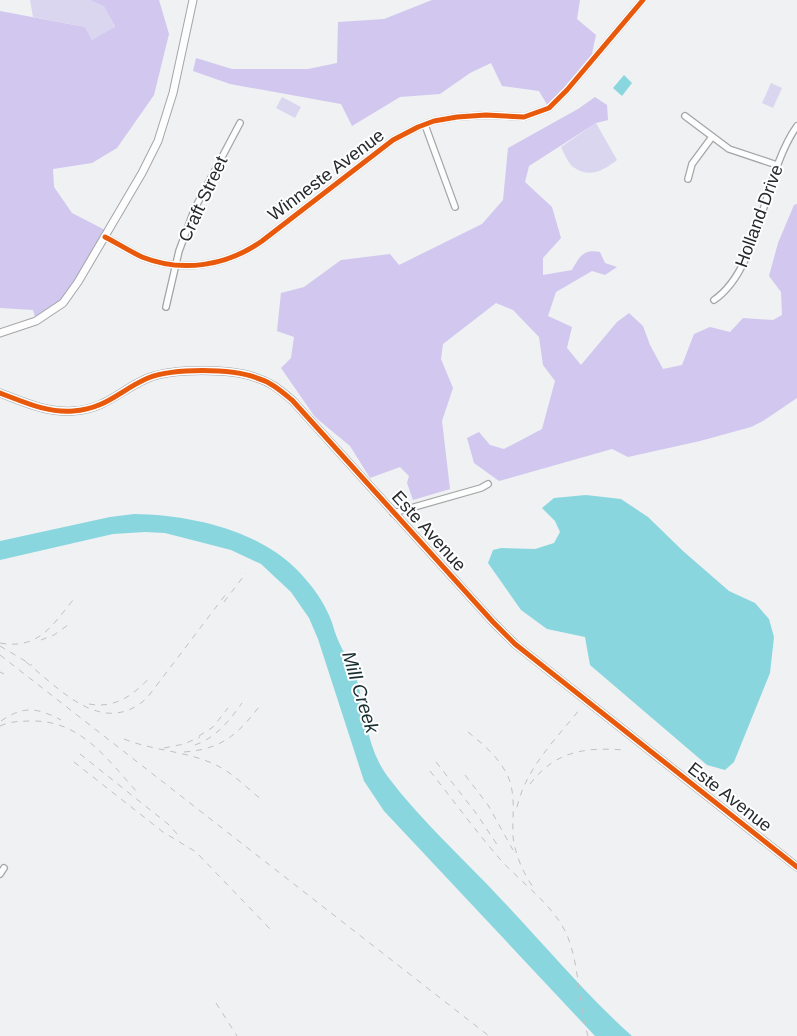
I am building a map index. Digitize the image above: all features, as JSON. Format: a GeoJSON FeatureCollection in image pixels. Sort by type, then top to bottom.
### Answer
{"type":"FeatureCollection","features":[{"type":"Feature","properties":{"kind":"street"},"geometry":{"type":"LineString","coordinates":[[0,334],[36,321],[63,303],[78,282],[142,173],[158,140],[173,93],[193,0]]}},
{"type":"Feature","properties":{"kind":"street","name":"Winneste Avenue"},"geometry":{"type":"LineString","coordinates":[[104,236],[141,256],[162,263],[176,265],[216,262],[253,248],[393,140],[425,124],[443,119],[472,116],[524,117],[549,108],[568,90],[643,0]]}},
{"type":"Feature","properties":{"kind":"street"},"geometry":{"type":"LineString","coordinates":[[686,116],[729,149],[777,165]]}},
{"type":"Feature","properties":{"kind":"street","name":"Craft Street"},"geometry":{"type":"LineString","coordinates":[[166,307],[183,238],[195,208],[240,123]]}},
{"type":"Feature","properties":{"kind":"street"},"geometry":{"type":"LineString","coordinates":[[425,124],[454,206]]}},
{"type":"Feature","properties":{"kind":"street","name":"Holland Drive"},"geometry":{"type":"LineString","coordinates":[[714,300],[722,295],[744,264],[777,165],[797,126]]}},
{"type":"Feature","properties":{"kind":"street"},"geometry":{"type":"LineString","coordinates":[[688,179],[692,164],[712,137]]}},
{"type":"Feature","properties":{"kind":"street","name":"Este Avenue"},"geometry":{"type":"LineString","coordinates":[[0,393],[50,411],[73,411],[104,404],[139,382],[166,373],[182,371],[250,375],[269,383],[292,400],[393,513],[515,644],[797,867]]}},
{"type":"Feature","properties":{"kind":"street"},"geometry":{"type":"LineString","coordinates":[[393,513],[481,488],[488,484]]}},
{"type":"Feature","properties":{"kind":"street"},"geometry":{"type":"LineString","coordinates":[[0,874],[4,868]]}},
{"type":"Feature","properties":{"kind":"shaded area"},"geometry":{"type":"Polygon","coordinates":[[[30,0],[90,0],[104,5],[115,28],[92,40],[85,27],[33,17],[30,0]]]}},
{"type":"Feature","properties":{"kind":"shaded area"},"geometry":{"type":"Polygon","coordinates":[[[90,0],[159,0],[169,34],[154,95],[117,148],[92,163],[53,169],[54,187],[72,213],[105,230],[71,288],[58,302],[35,317],[33,310],[0,308],[0,11],[85,27],[92,40],[115,27],[104,6],[90,0]]]}},
{"type":"Feature","properties":{"kind":"shaded area"},"geometry":{"type":"Polygon","coordinates":[[[432,0],[580,0],[577,19],[596,35],[590,63],[549,108],[539,91],[502,86],[491,63],[470,73],[440,94],[400,97],[352,126],[341,104],[230,84],[193,71],[196,58],[232,69],[308,69],[337,63],[338,22],[384,19],[432,0]]]}},
{"type":"Feature","properties":{"kind":"shaded area"},"geometry":{"type":"Polygon","coordinates":[[[771,83],[782,88],[773,108],[762,103],[771,83]]]}},
{"type":"Feature","properties":{"kind":"shaded area"},"geometry":{"type":"Polygon","coordinates":[[[282,97],[301,107],[295,118],[276,108],[282,97]]]}},
{"type":"Feature","properties":{"kind":"shaded area"},"geometry":{"type":"Polygon","coordinates":[[[595,97],[607,105],[608,120],[596,123],[529,166],[525,182],[552,207],[561,238],[543,258],[543,275],[572,270],[580,257],[594,251],[600,252],[605,263],[617,267],[605,275],[592,271],[556,292],[548,316],[572,327],[567,348],[581,365],[617,322],[629,313],[643,326],[650,345],[663,369],[682,365],[694,334],[710,327],[730,332],[743,318],[773,320],[782,315],[781,292],[769,276],[778,243],[794,205],[797,204],[797,398],[751,427],[700,441],[628,457],[612,449],[499,481],[474,463],[467,438],[479,432],[490,445],[504,449],[542,429],[555,381],[543,365],[539,337],[513,310],[496,303],[443,344],[441,359],[453,388],[442,421],[450,489],[413,500],[407,483],[409,476],[400,467],[370,478],[350,446],[315,417],[281,368],[291,358],[294,337],[277,331],[281,293],[304,287],[341,260],[390,254],[399,265],[482,224],[503,200],[508,148],[578,109],[595,97]]]}},
{"type":"Feature","properties":{"kind":"shaded area"},"geometry":{"type":"Polygon","coordinates":[[[596,123],[617,160],[596,172],[579,171],[571,165],[561,147],[596,123]]]}},
{"type":"Feature","properties":{"kind":"water"},"geometry":{"type":"Polygon","coordinates":[[[624,75],[632,83],[622,96],[613,88],[624,75]]]}},
{"type":"Feature","properties":{"kind":"water"},"geometry":{"type":"Polygon","coordinates":[[[586,495],[621,499],[648,517],[729,591],[755,603],[769,619],[774,637],[770,673],[734,762],[725,770],[707,765],[590,665],[585,637],[547,629],[521,610],[488,563],[493,550],[501,548],[535,549],[554,543],[560,532],[555,521],[542,508],[554,498],[586,495]]]}},
{"type":"Feature","properties":{"kind":"water"},"geometry":{"type":"Polygon","coordinates":[[[134,514],[181,518],[229,530],[272,550],[291,564],[314,590],[329,615],[356,677],[371,744],[388,777],[428,824],[500,898],[581,986],[632,1036],[595,1036],[384,811],[364,781],[318,639],[309,618],[291,592],[261,564],[231,550],[165,533],[145,532],[113,534],[0,560],[0,541],[110,517],[134,514]]]}},
{"type":"Feature","properties":{"kind":"railway"},"geometry":{"type":"LineString","coordinates":[[224,602],[246,573]]}},
{"type":"Feature","properties":{"kind":"railway"},"geometry":{"type":"LineString","coordinates":[[26,662],[53,685],[83,706],[99,712],[114,713],[131,709],[147,698],[226,594]]}},
{"type":"Feature","properties":{"kind":"railway"},"geometry":{"type":"LineString","coordinates":[[0,643],[24,643],[43,634],[73,600]]}},
{"type":"Feature","properties":{"kind":"railway"},"geometry":{"type":"LineString","coordinates":[[41,640],[54,635],[68,625]]}},
{"type":"Feature","properties":{"kind":"railway"},"geometry":{"type":"LineString","coordinates":[[0,646],[32,665]]}},
{"type":"Feature","properties":{"kind":"railway"},"geometry":{"type":"LineString","coordinates":[[0,655],[489,1036]]}},
{"type":"Feature","properties":{"kind":"railway"},"geometry":{"type":"LineString","coordinates":[[0,672],[4,674]]}},
{"type":"Feature","properties":{"kind":"railway"},"geometry":{"type":"LineString","coordinates":[[89,704],[107,704],[123,699],[131,695],[151,676]]}},
{"type":"Feature","properties":{"kind":"railway"},"geometry":{"type":"LineString","coordinates":[[195,745],[216,733],[242,703]]}},
{"type":"Feature","properties":{"kind":"railway"},"geometry":{"type":"LineString","coordinates":[[184,752],[210,747],[229,738],[246,723],[262,703]]}},
{"type":"Feature","properties":{"kind":"railway"},"geometry":{"type":"LineString","coordinates":[[199,736],[213,727],[228,708]]}},
{"type":"Feature","properties":{"kind":"railway"},"geometry":{"type":"LineString","coordinates":[[517,807],[527,779],[552,743],[580,709]]}},
{"type":"Feature","properties":{"kind":"railway"},"geometry":{"type":"LineString","coordinates":[[1,721],[24,710],[38,711],[61,720]]}},
{"type":"Feature","properties":{"kind":"railway"},"geometry":{"type":"LineString","coordinates":[[0,726],[12,722],[35,721],[52,723],[67,728],[93,745],[137,792]]}},
{"type":"Feature","properties":{"kind":"railway"},"geometry":{"type":"LineString","coordinates":[[468,732],[497,759],[509,779],[513,800],[514,843],[520,863],[533,887]]}},
{"type":"Feature","properties":{"kind":"railway"},"geometry":{"type":"LineString","coordinates":[[164,748],[184,744],[200,737]]}},
{"type":"Feature","properties":{"kind":"railway"},"geometry":{"type":"LineString","coordinates":[[124,739],[205,760],[222,768],[262,800]]}},
{"type":"Feature","properties":{"kind":"railway"},"geometry":{"type":"LineString","coordinates":[[530,784],[550,764],[560,758],[596,749],[624,750]]}},
{"type":"Feature","properties":{"kind":"railway"},"geometry":{"type":"LineString","coordinates":[[80,754],[168,824],[179,836]]}},
{"type":"Feature","properties":{"kind":"railway"},"geometry":{"type":"LineString","coordinates":[[74,762],[163,832],[196,852],[271,930]]}},
{"type":"Feature","properties":{"kind":"railway"},"geometry":{"type":"LineString","coordinates":[[436,762],[476,813],[498,846]]}},
{"type":"Feature","properties":{"kind":"railway"},"geometry":{"type":"LineString","coordinates":[[430,771],[499,858],[554,913],[561,924],[571,947],[588,1036]]}},
{"type":"Feature","properties":{"kind":"railway"},"geometry":{"type":"LineString","coordinates":[[465,775],[488,805],[513,850]]}},
{"type":"Feature","properties":{"kind":"railway"},"geometry":{"type":"LineString","coordinates":[[216,1003],[237,1036]]}},
{"type":"Feature","properties":{"kind":"cycle path"},"geometry":{"type":"LineString","coordinates":[[105,237],[142,257],[173,265],[204,264],[219,261],[248,250],[393,140],[418,127],[434,121],[457,117],[486,115],[524,117],[549,108],[567,90],[643,0]]}},
{"type":"Feature","properties":{"kind":"cycle path"},"geometry":{"type":"LineString","coordinates":[[0,393],[45,409],[73,411],[95,407],[148,378],[172,372],[202,370],[233,372],[257,378],[271,384],[292,400],[515,644],[797,867]]}},
{"type":"Feature","properties":{"kind":"water label","name":"Mill Creek"},"geometry":{"type":"Point","coordinates":[361,692]}}]}
